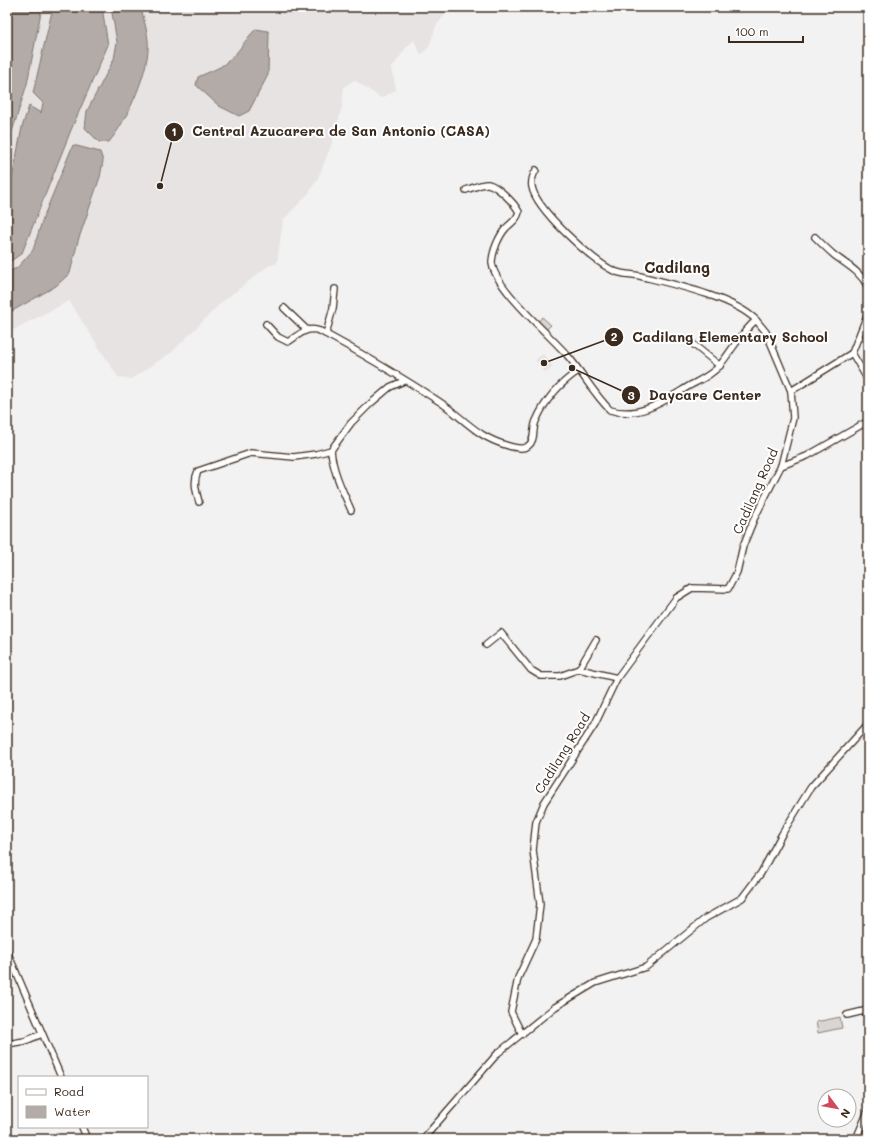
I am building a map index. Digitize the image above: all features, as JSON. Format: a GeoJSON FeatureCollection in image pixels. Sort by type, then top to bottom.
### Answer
{"type":"FeatureCollection","features":[{"type":"Feature","properties":{"kind":"street","name":"Cadilang Road"},"geometry":{"type":"LineString","coordinates":[[522,1034],[511,1012],[518,978],[536,939],[540,904],[533,850],[536,822],[544,803],[595,724],[617,678],[676,598],[692,588],[728,589],[737,572],[743,546],[751,526],[781,466],[793,418],[791,391],[766,332],[756,320],[740,308],[725,301],[638,276],[623,274],[602,264],[580,246],[539,202],[532,187],[532,176],[536,170]]}},
{"type":"Feature","properties":{"kind":"street"},"geometry":{"type":"LineString","coordinates":[[466,190],[486,184],[494,186],[516,205],[519,212],[518,218],[504,229],[493,252],[492,263],[497,274],[512,297],[568,356],[610,410],[618,413],[638,412],[657,406],[668,400],[710,374],[720,366],[747,328],[756,320]]}},
{"type":"Feature","properties":{"kind":"street"},"geometry":{"type":"LineString","coordinates":[[815,237],[834,254],[855,269],[863,277],[868,287]]}},
{"type":"Feature","properties":{"kind":"street"},"geometry":{"type":"LineString","coordinates":[[326,334],[333,308],[335,289]]}},
{"type":"Feature","properties":{"kind":"street"},"geometry":{"type":"LineString","coordinates":[[284,308],[306,329]]}},
{"type":"Feature","properties":{"kind":"street"},"geometry":{"type":"LineString","coordinates":[[791,391],[852,353],[868,313]]}},
{"type":"Feature","properties":{"kind":"street"},"geometry":{"type":"LineString","coordinates":[[266,324],[278,337],[288,342],[306,329],[313,329],[326,334],[440,402],[483,435],[522,449],[528,447],[533,440],[535,423],[543,406],[563,381],[578,370]]}},
{"type":"Feature","properties":{"kind":"street"},"geometry":{"type":"LineString","coordinates":[[688,340],[720,366]]}},
{"type":"Feature","properties":{"kind":"street"},"geometry":{"type":"LineString","coordinates":[[852,353],[868,380]]}},
{"type":"Feature","properties":{"kind":"street"},"geometry":{"type":"LineString","coordinates":[[199,502],[195,486],[198,471],[207,466],[251,453],[294,457],[331,450],[351,423],[370,404],[390,387],[404,381]]}},
{"type":"Feature","properties":{"kind":"street"},"geometry":{"type":"LineString","coordinates":[[781,466],[807,456],[862,424],[868,423]]}},
{"type":"Feature","properties":{"kind":"street"},"geometry":{"type":"LineString","coordinates":[[331,450],[332,467],[351,510]]}},
{"type":"Feature","properties":{"kind":"street"},"geometry":{"type":"LineString","coordinates":[[486,646],[502,633],[531,670],[541,676],[560,676],[579,669],[617,678]]}},
{"type":"Feature","properties":{"kind":"street"},"geometry":{"type":"LineString","coordinates":[[579,669],[596,640]]}},
{"type":"Feature","properties":{"kind":"street"},"geometry":{"type":"LineString","coordinates":[[423,1139],[498,1053],[555,1007],[595,983],[646,967],[706,918],[742,898],[761,873],[782,834],[811,787],[868,724]]}},
{"type":"Feature","properties":{"kind":"street"},"geometry":{"type":"LineString","coordinates":[[7,951],[61,1076]]}},
{"type":"Feature","properties":{"kind":"street"},"geometry":{"type":"LineString","coordinates":[[847,1015],[868,1010]]}},
{"type":"Feature","properties":{"kind":"street"},"geometry":{"type":"LineString","coordinates":[[7,1044],[24,1041],[42,1034]]}},
{"type":"Feature","properties":{"kind":"street"},"geometry":{"type":"LineString","coordinates":[[856,1139],[868,1111]]}},
{"type":"Feature","properties":{"kind":"street"},"geometry":{"type":"LineString","coordinates":[[82,1128],[87,1139]]}},
{"type":"Feature","properties":{"kind":"shaded area"},"geometry":{"type":"Polygon","coordinates":[[[7,7],[475,7],[466,13],[449,9],[436,26],[429,47],[421,55],[414,40],[406,48],[392,68],[396,90],[381,98],[354,80],[344,87],[342,107],[332,143],[318,178],[308,194],[283,220],[277,263],[268,266],[222,302],[172,352],[131,379],[118,377],[69,301],[7,333],[7,7]]]}},
{"type":"Feature","properties":{"kind":"shaded area"},"geometry":{"type":"Polygon","coordinates":[[[542,317],[551,325],[546,330],[538,322],[542,317]]]}},
{"type":"Feature","properties":{"kind":"shaded area"},"geometry":{"type":"Polygon","coordinates":[[[543,354],[553,367],[546,373],[535,360],[543,354]]]}},
{"type":"Feature","properties":{"kind":"shaded area"},"geometry":{"type":"Polygon","coordinates":[[[840,1017],[842,1028],[818,1033],[816,1022],[840,1017]]]}},
{"type":"Feature","properties":{"kind":"water"},"geometry":{"type":"Polygon","coordinates":[[[7,7],[42,7],[27,84],[7,148],[7,7]]]}},
{"type":"Feature","properties":{"kind":"water"},"geometry":{"type":"Polygon","coordinates":[[[53,7],[102,7],[108,45],[71,130],[22,253],[7,264],[7,191],[13,174],[22,127],[29,106],[41,113],[43,103],[33,93],[53,7]]]}},
{"type":"Feature","properties":{"kind":"water"},"geometry":{"type":"Polygon","coordinates":[[[111,7],[141,7],[148,40],[148,52],[142,79],[123,121],[109,142],[99,142],[85,128],[87,111],[114,59],[117,42],[111,7]]]}},
{"type":"Feature","properties":{"kind":"water"},"geometry":{"type":"Polygon","coordinates":[[[256,29],[268,31],[269,33],[268,75],[249,111],[239,116],[219,106],[196,85],[198,77],[224,64],[239,50],[256,29]]]}},
{"type":"Feature","properties":{"kind":"water"},"geometry":{"type":"Polygon","coordinates":[[[73,145],[100,152],[103,161],[100,177],[78,241],[70,273],[56,286],[7,314],[7,272],[17,268],[33,250],[43,218],[73,145]]]}},
{"type":"Feature","properties":{"kind":"place","name":"Central Azucarera de San Antonio (CASA)"},"geometry":{"type":"Point","coordinates":[160,186]}},
{"type":"Feature","properties":{"kind":"place","name":"Cadilang Elementary School"},"geometry":{"type":"Point","coordinates":[544,363]}},
{"type":"Feature","properties":{"kind":"place","name":"Daycare Center"},"geometry":{"type":"Point","coordinates":[572,368]}},
{"type":"Feature","properties":{"kind":"district","name":"Cadilang"},"geometry":{"type":"Point","coordinates":[677,268]}}]}
